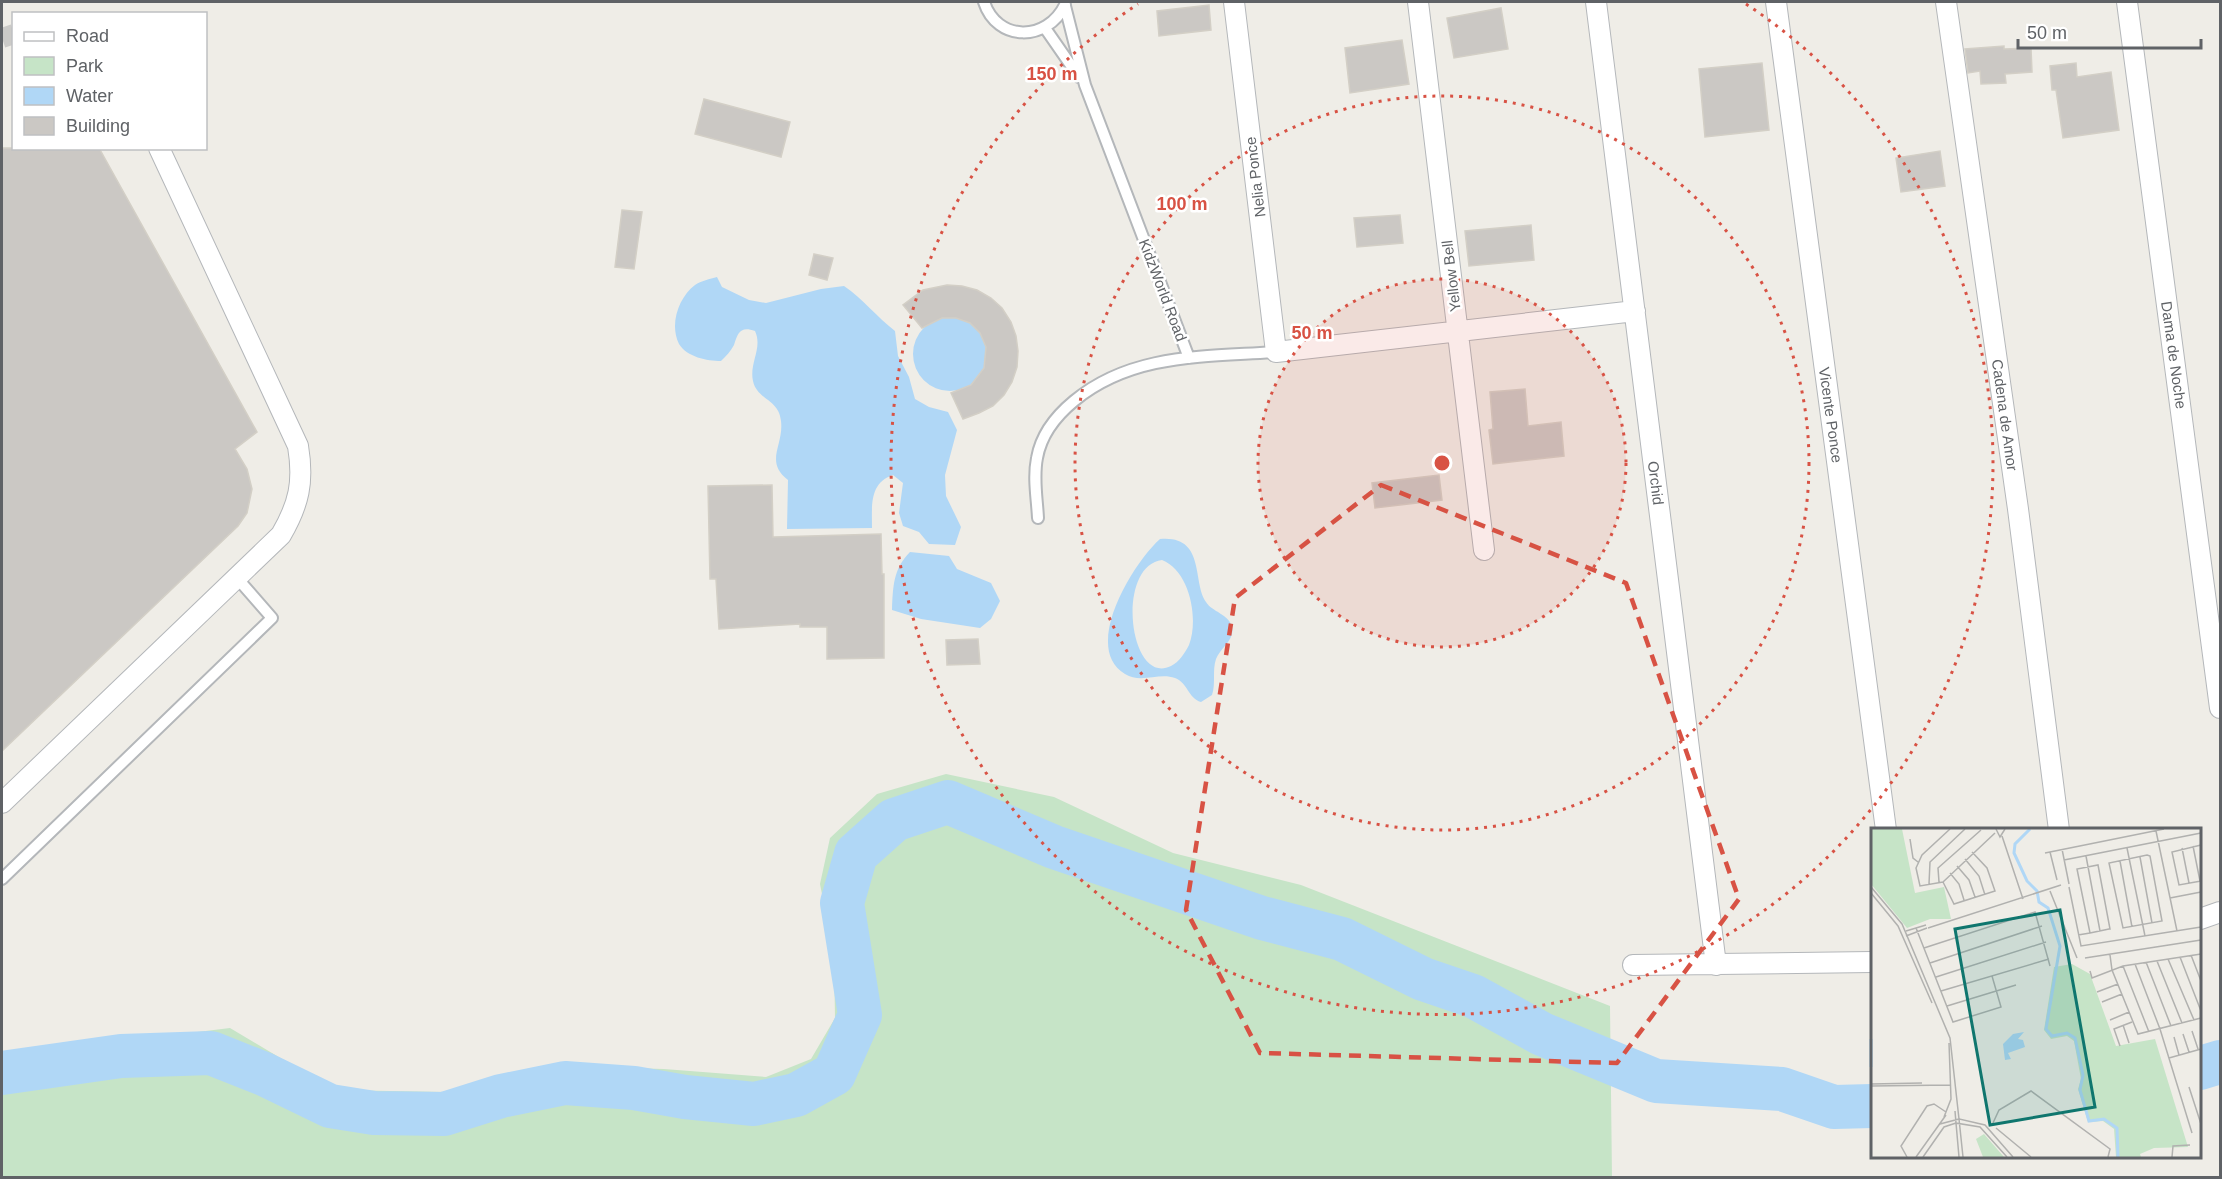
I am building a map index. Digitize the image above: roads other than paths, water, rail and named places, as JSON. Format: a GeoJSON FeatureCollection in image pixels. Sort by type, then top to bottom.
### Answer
{"type":"FeatureCollection","features":[{"type":"Feature","properties":{"kind":"street","name":"Nelia Ponce"},"geometry":{"type":"LineString","coordinates":[[1234,2],[1276,352]]}},
{"type":"Feature","properties":{"kind":"street","name":"Yellow Bell"},"geometry":{"type":"LineString","coordinates":[[1418,2],[1484,550]]}},
{"type":"Feature","properties":{"kind":"street","name":"Orchid"},"geometry":{"type":"LineString","coordinates":[[1596,2],[1716,965]]}},
{"type":"Feature","properties":{"kind":"street","name":"Vicente Ponce"},"geometry":{"type":"LineString","coordinates":[[1776,2],[1886,828]]}},
{"type":"Feature","properties":{"kind":"street","name":"Cadena de Amor"},"geometry":{"type":"LineString","coordinates":[[1946,2],[2018,509],[2059,828]]}},
{"type":"Feature","properties":{"kind":"street","name":"Dama de Noche"},"geometry":{"type":"LineString","coordinates":[[2127,2],[2220,708]]}},
{"type":"Feature","properties":{"kind":"street"},"geometry":{"type":"LineString","coordinates":[[2,803],[281,535],[294,512],[300,489],[302,467],[298,446],[160,150]]}},
{"type":"Feature","properties":{"kind":"street"},"geometry":{"type":"LineString","coordinates":[[1276,352],[1635,311]]}},
{"type":"Feature","properties":{"kind":"street"},"geometry":{"type":"LineString","coordinates":[[2201,918],[2220,912]]}},
{"type":"Feature","properties":{"kind":"street"},"geometry":{"type":"LineString","coordinates":[[1633,965],[1871,962]]}},
{"type":"Feature","properties":{"kind":"lane"},"geometry":{"type":"LineString","coordinates":[[984,2],[994,20],[1018,33],[1045,28],[1057,19],[1065,4]]}},
{"type":"Feature","properties":{"kind":"lane","name":"KidzWorld Road"},"geometry":{"type":"LineString","coordinates":[[1038,518],[1035,473],[1038,455],[1044,438],[1062,411],[1088,390],[1121,372],[1151,363],[1190,358],[1085,85],[1065,4]]}},
{"type":"Feature","properties":{"kind":"lane","name":"KidzWorld Road"},"geometry":{"type":"LineString","coordinates":[[1045,28],[1085,85]]}},
{"type":"Feature","properties":{"kind":"lane"},"geometry":{"type":"LineString","coordinates":[[1190,358],[1276,352]]}},
{"type":"Feature","properties":{"kind":"lane"},"geometry":{"type":"LineString","coordinates":[[2,879],[272,618],[237,578]]}},
{"type":"Feature","properties":{"kind":"water"},"geometry":{"type":"Polygon","coordinates":[[[717,277],[722,287],[749,300],[766,303],[821,289],[844,286],[895,331],[898,356],[909,377],[915,399],[929,407],[948,412],[957,430],[945,475],[946,496],[961,527],[955,545],[929,544],[919,532],[903,526],[899,513],[903,483],[893,475],[885,479],[876,489],[872,504],[872,528],[787,529],[788,480],[781,473],[776,460],[781,421],[776,408],[759,392],[753,381],[752,374],[758,343],[755,331],[746,329],[740,332],[734,345],[721,361],[692,355],[679,344],[676,336],[675,320],[684,296],[695,285],[717,277]]]}},
{"type":"Feature","properties":{"kind":"water"},"geometry":{"type":"Polygon","coordinates":[[[950,317],[964,320],[976,328],[984,340],[987,354],[984,368],[976,380],[964,388],[950,391],[936,388],[924,380],[916,368],[913,354],[916,340],[924,328],[936,320],[950,317]]]}},
{"type":"Feature","properties":{"kind":"water"},"geometry":{"type":"Polygon","coordinates":[[[1160,539],[1175,540],[1185,544],[1195,562],[1206,602],[1228,619],[1232,627],[1229,640],[1216,659],[1212,695],[1201,702],[1175,678],[1131,677],[1113,662],[1108,645],[1110,626],[1116,606],[1125,585],[1160,539]],[[1162,560],[1147,567],[1138,582],[1133,602],[1133,623],[1137,643],[1145,659],[1157,668],[1171,666],[1177,662],[1189,645],[1192,634],[1190,597],[1179,574],[1162,560]]]}},
{"type":"Feature","properties":{"kind":"water"},"geometry":{"type":"Polygon","coordinates":[[[910,552],[949,556],[957,569],[991,583],[1000,601],[991,619],[980,628],[921,619],[892,610],[897,572],[910,552]]]}},
{"type":"Feature","properties":{"kind":"waterway"},"geometry":{"type":"LineString","coordinates":[[2,1073],[121,1056],[211,1053],[264,1074],[330,1106],[374,1113],[444,1114],[501,1096],[565,1083],[634,1088],[685,1097],[754,1104],[796,1095],[834,1074],[860,1015],[842,903],[856,854],[894,820],[948,802],[1054,847],[1262,918],[1342,939],[1423,979],[1473,996],[1542,1034],[1656,1081],[1782,1089],[1834,1107],[1871,1106]]}},
{"type":"Feature","properties":{"kind":"waterway"},"geometry":{"type":"LineString","coordinates":[[2201,1068],[2220,1062]]}},
{"type":"Feature","properties":{"kind":"tunnel"},"geometry":{"type":"LineString","coordinates":[[2,38],[12,35]]}}]}
